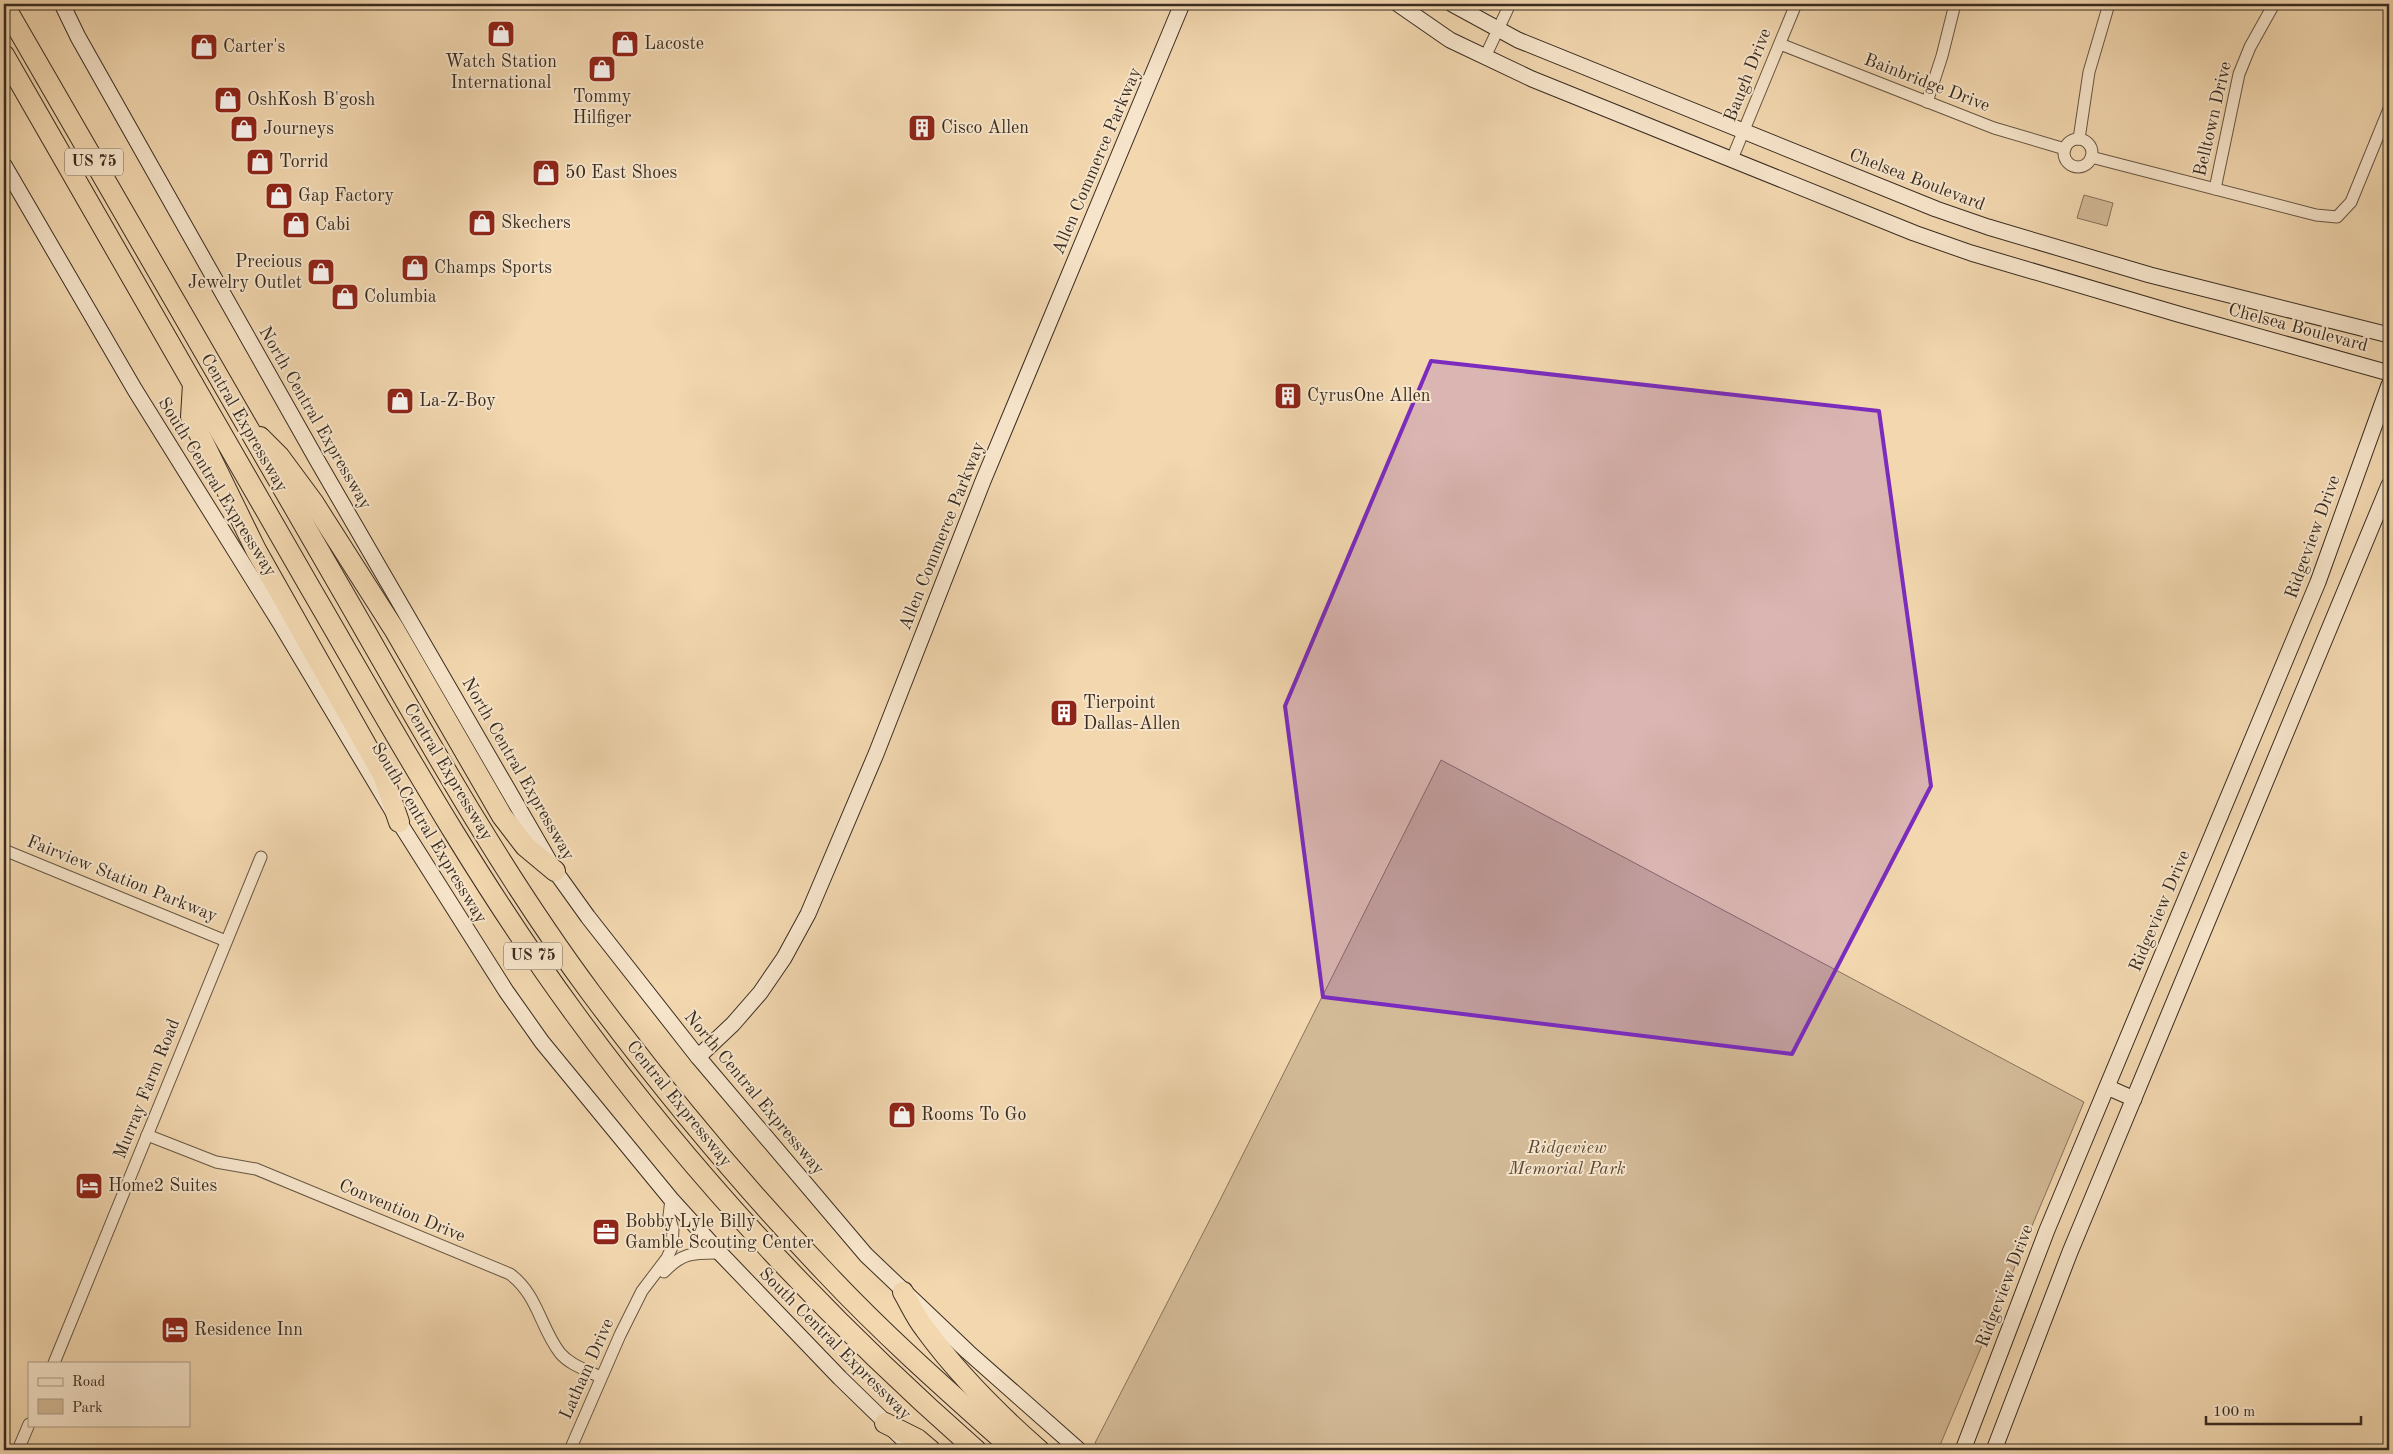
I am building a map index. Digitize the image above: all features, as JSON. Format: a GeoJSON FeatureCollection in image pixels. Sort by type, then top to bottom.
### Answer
{"type":"FeatureCollection","features":[{"type":"Feature","properties":{"kind":"highway","name":"Central Expressway"},"geometry":{"type":"LineString","coordinates":[[4,5],[446,772],[506,868],[589,990],[654,1076],[713,1148],[826,1274],[944,1389],[1014,1450]]}},
{"type":"Feature","properties":{"kind":"highway","name":"Central Expressway"},"geometry":{"type":"LineString","coordinates":[[4,55],[450,828],[532,953],[582,1023],[669,1135],[768,1249],[874,1357],[976,1450]]}},
{"type":"Feature","properties":{"kind":"highway"},"geometry":{"type":"LineString","coordinates":[[193,384],[191,417],[256,550],[383,775],[399,822]]}},
{"type":"Feature","properties":{"kind":"highway"},"geometry":{"type":"LineString","coordinates":[[241,418],[279,456],[313,502],[394,629],[502,816],[525,846],[555,871]]}},
{"type":"Feature","properties":{"kind":"highway"},"geometry":{"type":"LineString","coordinates":[[903,1292],[924,1328],[958,1368],[1009,1423],[1039,1450]]}},
{"type":"Feature","properties":{"kind":"highway"},"geometry":{"type":"LineString","coordinates":[[885,1423],[917,1439],[930,1450]]}},
{"type":"Feature","properties":{"kind":"main road","name":"North Central Expressway"},"geometry":{"type":"LineString","coordinates":[[62,4],[82,45],[312,452],[555,871],[593,923],[698,1057],[826,1208],[903,1292],[1079,1450]]}},
{"type":"Feature","properties":{"kind":"main road","name":"Allen Commerce Parkway"},"geometry":{"type":"LineString","coordinates":[[698,1057],[737,1019],[760,993],[788,952],[812,906],[876,754],[983,481],[1182,4]]}},
{"type":"Feature","properties":{"kind":"main road"},"geometry":{"type":"LineString","coordinates":[[1398,4],[1450,40],[1484,57]]}},
{"type":"Feature","properties":{"kind":"main road","name":"Chelsea Boulevard"},"geometry":{"type":"LineString","coordinates":[[1452,4],[1498,30],[1936,209],[2004,232],[2150,275],[2389,336]]}},
{"type":"Feature","properties":{"kind":"main road","name":"Chelsea Boulevard"},"geometry":{"type":"LineString","coordinates":[[1484,57],[1532,79],[1914,233],[1970,253],[2389,373]]}},
{"type":"Feature","properties":{"kind":"main road","name":"South Central Expressway"},"geometry":{"type":"LineString","coordinates":[[4,165],[135,390],[280,623],[399,822],[473,941],[542,1042],[671,1199],[720,1253],[885,1423],[914,1450]]}},
{"type":"Feature","properties":{"kind":"main road","name":"Ridgeview Drive"},"geometry":{"type":"LineString","coordinates":[[1963,1450],[2046,1230],[2314,591],[2389,385]]}},
{"type":"Feature","properties":{"kind":"main road"},"geometry":{"type":"LineString","coordinates":[[1994,1450],[2070,1252],[2389,485]]}},
{"type":"Feature","properties":{"kind":"main road"},"geometry":{"type":"LineString","coordinates":[[2107,1087],[2134,1099]]}},
{"type":"Feature","properties":{"kind":"street"},"geometry":{"type":"LineString","coordinates":[[1484,57],[1510,4]]}},
{"type":"Feature","properties":{"kind":"street","name":"Baugh Drive"},"geometry":{"type":"LineString","coordinates":[[1732,159],[1796,4]]}},
{"type":"Feature","properties":{"kind":"street"},"geometry":{"type":"LineString","coordinates":[[1927,102],[1942,56],[1955,4]]}},
{"type":"Feature","properties":{"kind":"street"},"geometry":{"type":"LineString","coordinates":[[2079,139],[2089,72],[2109,4]]}},
{"type":"Feature","properties":{"kind":"street","name":"Belltown Drive"},"geometry":{"type":"LineString","coordinates":[[2215,189],[2239,74],[2250,48],[2274,4]]}},
{"type":"Feature","properties":{"kind":"street","name":"Bainbridge Drive"},"geometry":{"type":"LineString","coordinates":[[1780,44],[1994,128],[2064,150]]}},
{"type":"Feature","properties":{"kind":"street"},"geometry":{"type":"LineString","coordinates":[[2091,157],[2327,218],[2337,217],[2350,202],[2389,109]]}},
{"type":"Feature","properties":{"kind":"street"},"geometry":{"type":"LineString","coordinates":[[2079,139],[2089,144],[2091,157],[2082,166],[2073,166],[2066,160],[2064,150],[2068,143],[2079,139]]}},
{"type":"Feature","properties":{"kind":"street","name":"Fairview Station Parkway"},"geometry":{"type":"LineString","coordinates":[[4,850],[226,941]]}},
{"type":"Feature","properties":{"kind":"street","name":"Murray Farm Road"},"geometry":{"type":"LineString","coordinates":[[54,1362],[261,857]]}},
{"type":"Feature","properties":{"kind":"street","name":"Convention Drive"},"geometry":{"type":"LineString","coordinates":[[147,1135],[216,1162],[256,1169],[510,1274],[527,1290],[560,1352],[570,1362],[600,1377]]}},
{"type":"Feature","properties":{"kind":"street","name":"Latham Drive"},"geometry":{"type":"LineString","coordinates":[[570,1450],[600,1377],[642,1291],[667,1258],[672,1247],[673,1229],[669,1216],[671,1199]]}},
{"type":"Feature","properties":{"kind":"street","name":"Latham Drive"},"geometry":{"type":"LineString","coordinates":[[637,1303],[665,1271],[680,1258],[689,1254],[720,1253]]}},
{"type":"Feature","properties":{"kind":"street"},"geometry":{"type":"LineString","coordinates":[[18,1450],[28,1426]]}},
{"type":"Feature","properties":{"kind":"highlighted area"},"geometry":{"type":"Polygon","coordinates":[[[1431,361],[1879,411],[1931,786],[1792,1054],[1323,997],[1285,706],[1431,361]]]}},
{"type":"Feature","properties":{"kind":"green space"},"geometry":{"type":"Polygon","coordinates":[[[2084,195],[2113,203],[2107,226],[2077,218],[2084,195]]]}},
{"type":"Feature","properties":{"kind":"green space","name":"Ridgeview Memorial Park"},"geometry":{"type":"Polygon","coordinates":[[[1441,760],[2084,1102],[1938,1450],[1103,1450],[1095,1443],[1217,1206],[1441,760]]]}},
{"type":"Feature","properties":{"kind":"place","name":"Watch Station International"},"geometry":{"type":"Point","coordinates":[501,34]}},
{"type":"Feature","properties":{"kind":"place","name":"Lacoste"},"geometry":{"type":"Point","coordinates":[625,44]}},
{"type":"Feature","properties":{"kind":"place","name":"Carter's"},"geometry":{"type":"Point","coordinates":[204,47]}},
{"type":"Feature","properties":{"kind":"place","name":"Tommy Hilfiger"},"geometry":{"type":"Point","coordinates":[602,69]}},
{"type":"Feature","properties":{"kind":"place","name":"OshKosh B'gosh"},"geometry":{"type":"Point","coordinates":[228,100]}},
{"type":"Feature","properties":{"kind":"place","name":"Cisco Allen"},"geometry":{"type":"Point","coordinates":[922,128]}},
{"type":"Feature","properties":{"kind":"place","name":"Journeys"},"geometry":{"type":"Point","coordinates":[244,129]}},
{"type":"Feature","properties":{"kind":"place","name":"Torrid"},"geometry":{"type":"Point","coordinates":[260,162]}},
{"type":"Feature","properties":{"kind":"place","name":"50 East Shoes"},"geometry":{"type":"Point","coordinates":[546,173]}},
{"type":"Feature","properties":{"kind":"place","name":"Gap Factory"},"geometry":{"type":"Point","coordinates":[279,196]}},
{"type":"Feature","properties":{"kind":"place","name":"Skechers"},"geometry":{"type":"Point","coordinates":[482,223]}},
{"type":"Feature","properties":{"kind":"place","name":"Cabi"},"geometry":{"type":"Point","coordinates":[296,225]}},
{"type":"Feature","properties":{"kind":"place","name":"Champs Sports"},"geometry":{"type":"Point","coordinates":[415,268]}},
{"type":"Feature","properties":{"kind":"place","name":"Precious Jewelry Outlet"},"geometry":{"type":"Point","coordinates":[321,272]}},
{"type":"Feature","properties":{"kind":"place","name":"Columbia"},"geometry":{"type":"Point","coordinates":[345,297]}},
{"type":"Feature","properties":{"kind":"place","name":"CyrusOne Allen"},"geometry":{"type":"Point","coordinates":[1288,396]}},
{"type":"Feature","properties":{"kind":"place","name":"La-Z-Boy"},"geometry":{"type":"Point","coordinates":[400,401]}},
{"type":"Feature","properties":{"kind":"place","name":"Tierpoint Dallas-Allen"},"geometry":{"type":"Point","coordinates":[1064,713]}},
{"type":"Feature","properties":{"kind":"place","name":"Rooms To Go"},"geometry":{"type":"Point","coordinates":[902,1115]}},
{"type":"Feature","properties":{"kind":"place","name":"Home2 Suites"},"geometry":{"type":"Point","coordinates":[89,1186]}},
{"type":"Feature","properties":{"kind":"place","name":"Bobby Lyle Billy Gamble Scouting Center"},"geometry":{"type":"Point","coordinates":[606,1232]}},
{"type":"Feature","properties":{"kind":"place","name":"Residence Inn"},"geometry":{"type":"Point","coordinates":[175,1330]}}]}
